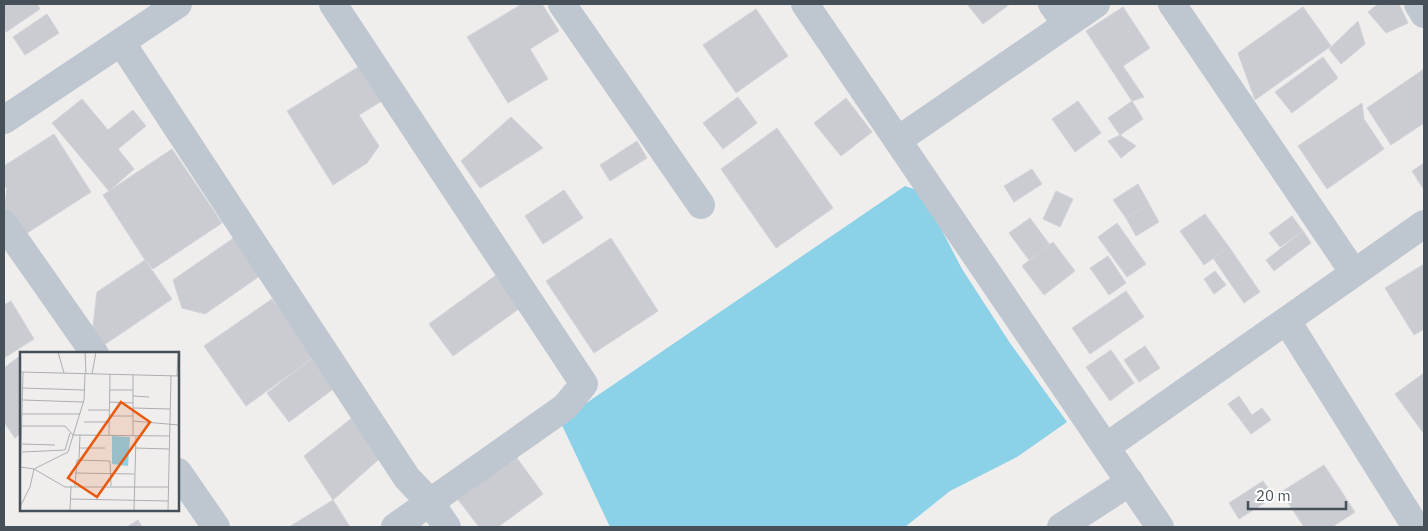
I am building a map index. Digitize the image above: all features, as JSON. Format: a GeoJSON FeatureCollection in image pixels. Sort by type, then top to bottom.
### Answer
{"type":"FeatureCollection","features":[{"type":"Feature","properties":{"kind":"street"},"geometry":{"type":"LineString","coordinates":[[4,120],[178,4]]}},
{"type":"Feature","properties":{"kind":"street"},"geometry":{"type":"LineString","coordinates":[[332,4],[584,384],[565,407],[395,527]]}},
{"type":"Feature","properties":{"kind":"street"},"geometry":{"type":"LineString","coordinates":[[562,4],[700,205]]}},
{"type":"Feature","properties":{"kind":"street"},"geometry":{"type":"LineString","coordinates":[[805,4],[1160,527]]}},
{"type":"Feature","properties":{"kind":"street"},"geometry":{"type":"LineString","coordinates":[[898,140],[1059,14],[1096,4]]}},
{"type":"Feature","properties":{"kind":"street"},"geometry":{"type":"LineString","coordinates":[[1172,4],[1354,273]]}},
{"type":"Feature","properties":{"kind":"street"},"geometry":{"type":"LineString","coordinates":[[1418,4],[1424,14]]}},
{"type":"Feature","properties":{"kind":"street"},"geometry":{"type":"LineString","coordinates":[[121,42],[407,478],[430,502],[446,527]]}},
{"type":"Feature","properties":{"kind":"street"},"geometry":{"type":"LineString","coordinates":[[4,224],[95,352]]}},
{"type":"Feature","properties":{"kind":"street"},"geometry":{"type":"LineString","coordinates":[[1106,447],[1424,224]]}},
{"type":"Feature","properties":{"kind":"street"},"geometry":{"type":"LineString","coordinates":[[1287,320],[1416,527]]}},
{"type":"Feature","properties":{"kind":"street"},"geometry":{"type":"LineString","coordinates":[[179,473],[216,527]]}},
{"type":"Feature","properties":{"kind":"street"},"geometry":{"type":"LineString","coordinates":[[1061,527],[1130,482]]}},
{"type":"Feature","properties":{"kind":"water"},"geometry":{"type":"Polygon","coordinates":[[[905,186],[922,192],[962,269],[1010,343],[1067,422],[1017,457],[950,491],[905,527],[610,527],[560,421],[905,186]]]}},
{"type":"Feature","properties":{"kind":"building"},"geometry":{"type":"Polygon","coordinates":[[[4,4],[37,4],[40,9],[6,32],[4,4]]]}},
{"type":"Feature","properties":{"kind":"building"},"geometry":{"type":"Polygon","coordinates":[[[522,4],[542,4],[559,31],[530,49],[548,79],[508,103],[467,37],[522,4]]]}},
{"type":"Feature","properties":{"kind":"building"},"geometry":{"type":"Polygon","coordinates":[[[967,4],[1010,4],[983,24],[967,4]]]}},
{"type":"Feature","properties":{"kind":"building"},"geometry":{"type":"Polygon","coordinates":[[[1378,4],[1399,4],[1408,23],[1386,33],[1368,12],[1378,4]]]}},
{"type":"Feature","properties":{"kind":"building"},"geometry":{"type":"Polygon","coordinates":[[[1123,7],[1150,48],[1123,66],[1144,97],[1132,101],[1086,31],[1123,7]]]}},
{"type":"Feature","properties":{"kind":"building"},"geometry":{"type":"Polygon","coordinates":[[[1303,7],[1331,46],[1255,100],[1238,53],[1303,7]]]}},
{"type":"Feature","properties":{"kind":"building"},"geometry":{"type":"Polygon","coordinates":[[[756,9],[788,56],[736,93],[703,45],[756,9]]]}},
{"type":"Feature","properties":{"kind":"building"},"geometry":{"type":"Polygon","coordinates":[[[47,14],[59,33],[25,55],[13,37],[47,14]]]}},
{"type":"Feature","properties":{"kind":"building"},"geometry":{"type":"Polygon","coordinates":[[[1358,21],[1365,44],[1341,64],[1329,49],[1358,21]]]}},
{"type":"Feature","properties":{"kind":"building"},"geometry":{"type":"Polygon","coordinates":[[[1323,57],[1338,78],[1292,113],[1275,92],[1323,57]]]}},
{"type":"Feature","properties":{"kind":"building"},"geometry":{"type":"Polygon","coordinates":[[[363,64],[385,99],[359,115],[379,146],[367,163],[333,185],[287,111],[363,64]]]}},
{"type":"Feature","properties":{"kind":"building"},"geometry":{"type":"Polygon","coordinates":[[[1424,69],[1424,123],[1391,145],[1367,108],[1424,69]]]}},
{"type":"Feature","properties":{"kind":"building"},"geometry":{"type":"Polygon","coordinates":[[[738,97],[757,123],[723,149],[703,123],[738,97]]]}},
{"type":"Feature","properties":{"kind":"building"},"geometry":{"type":"Polygon","coordinates":[[[846,98],[872,132],[841,156],[814,123],[846,98]]]}},
{"type":"Feature","properties":{"kind":"building"},"geometry":{"type":"Polygon","coordinates":[[[82,99],[108,130],[133,110],[146,126],[118,149],[134,169],[109,191],[52,123],[82,99]]]}},
{"type":"Feature","properties":{"kind":"building"},"geometry":{"type":"Polygon","coordinates":[[[1078,101],[1101,133],[1075,152],[1052,119],[1078,101]]]}},
{"type":"Feature","properties":{"kind":"building"},"geometry":{"type":"Polygon","coordinates":[[[1132,101],[1143,119],[1120,135],[1108,118],[1132,101]]]}},
{"type":"Feature","properties":{"kind":"building"},"geometry":{"type":"Polygon","coordinates":[[[1362,103],[1364,119],[1384,149],[1327,189],[1298,146],[1362,103]]]}},
{"type":"Feature","properties":{"kind":"building"},"geometry":{"type":"Polygon","coordinates":[[[511,117],[543,148],[480,188],[461,161],[511,117]]]}},
{"type":"Feature","properties":{"kind":"building"},"geometry":{"type":"Polygon","coordinates":[[[777,128],[833,208],[776,248],[721,169],[777,128]]]}},
{"type":"Feature","properties":{"kind":"building"},"geometry":{"type":"Polygon","coordinates":[[[54,134],[91,192],[21,237],[4,210],[7,188],[4,186],[4,166],[54,134]]]}},
{"type":"Feature","properties":{"kind":"building"},"geometry":{"type":"Polygon","coordinates":[[[1120,135],[1136,146],[1121,158],[1108,141],[1120,135]]]}},
{"type":"Feature","properties":{"kind":"building"},"geometry":{"type":"Polygon","coordinates":[[[637,141],[647,158],[610,181],[600,165],[637,141]]]}},
{"type":"Feature","properties":{"kind":"building"},"geometry":{"type":"Polygon","coordinates":[[[172,149],[222,223],[153,269],[145,260],[103,195],[172,149]]]}},
{"type":"Feature","properties":{"kind":"building"},"geometry":{"type":"Polygon","coordinates":[[[1424,163],[1424,190],[1412,171],[1424,163]]]}},
{"type":"Feature","properties":{"kind":"building"},"geometry":{"type":"Polygon","coordinates":[[[1032,169],[1042,184],[1014,202],[1004,186],[1032,169]]]}},
{"type":"Feature","properties":{"kind":"building"},"geometry":{"type":"Polygon","coordinates":[[[1138,184],[1149,204],[1126,218],[1113,200],[1138,184]]]}},
{"type":"Feature","properties":{"kind":"building"},"geometry":{"type":"Polygon","coordinates":[[[564,190],[583,218],[543,244],[525,216],[564,190]]]}},
{"type":"Feature","properties":{"kind":"building"},"geometry":{"type":"Polygon","coordinates":[[[1056,191],[1073,199],[1060,227],[1043,219],[1056,191]]]}},
{"type":"Feature","properties":{"kind":"building"},"geometry":{"type":"Polygon","coordinates":[[[1149,204],[1159,222],[1136,236],[1126,218],[1149,204]]]}},
{"type":"Feature","properties":{"kind":"building"},"geometry":{"type":"Polygon","coordinates":[[[1205,214],[1229,247],[1204,265],[1180,231],[1205,214]]]}},
{"type":"Feature","properties":{"kind":"building"},"geometry":{"type":"Polygon","coordinates":[[[1292,216],[1303,231],[1280,247],[1269,233],[1292,216]]]}},
{"type":"Feature","properties":{"kind":"building"},"geometry":{"type":"Polygon","coordinates":[[[1030,218],[1050,245],[1029,260],[1009,233],[1030,218]]]}},
{"type":"Feature","properties":{"kind":"building"},"geometry":{"type":"Polygon","coordinates":[[[1117,223],[1146,264],[1127,277],[1098,237],[1117,223]]]}},
{"type":"Feature","properties":{"kind":"building"},"geometry":{"type":"Polygon","coordinates":[[[1303,231],[1311,243],[1274,271],[1266,260],[1303,231]]]}},
{"type":"Feature","properties":{"kind":"building"},"geometry":{"type":"Polygon","coordinates":[[[241,233],[267,271],[205,314],[182,308],[173,280],[241,233]]]}},
{"type":"Feature","properties":{"kind":"building"},"geometry":{"type":"Polygon","coordinates":[[[611,238],[658,311],[594,353],[546,281],[611,238]]]}},
{"type":"Feature","properties":{"kind":"building"},"geometry":{"type":"Polygon","coordinates":[[[1053,242],[1075,271],[1044,295],[1022,266],[1053,242]]]}},
{"type":"Feature","properties":{"kind":"building"},"geometry":{"type":"Polygon","coordinates":[[[1229,247],[1260,292],[1244,303],[1213,258],[1229,247]]]}},
{"type":"Feature","properties":{"kind":"building"},"geometry":{"type":"Polygon","coordinates":[[[1108,256],[1126,283],[1109,295],[1090,268],[1108,256]]]}},
{"type":"Feature","properties":{"kind":"building"},"geometry":{"type":"Polygon","coordinates":[[[145,260],[172,299],[101,347],[92,334],[97,292],[145,260]]]}},
{"type":"Feature","properties":{"kind":"building"},"geometry":{"type":"Polygon","coordinates":[[[1424,264],[1424,329],[1414,335],[1385,288],[1424,264]]]}},
{"type":"Feature","properties":{"kind":"building"},"geometry":{"type":"Polygon","coordinates":[[[1215,271],[1226,285],[1214,294],[1204,279],[1215,271]]]}},
{"type":"Feature","properties":{"kind":"building"},"geometry":{"type":"Polygon","coordinates":[[[499,273],[523,306],[453,356],[429,324],[499,273]]]}},
{"type":"Feature","properties":{"kind":"building"},"geometry":{"type":"Polygon","coordinates":[[[1126,291],[1144,317],[1090,354],[1072,328],[1126,291]]]}},
{"type":"Feature","properties":{"kind":"building"},"geometry":{"type":"Polygon","coordinates":[[[272,299],[314,357],[246,406],[204,346],[272,299]]]}},
{"type":"Feature","properties":{"kind":"building"},"geometry":{"type":"Polygon","coordinates":[[[11,301],[34,339],[4,358],[4,305],[11,301]]]}},
{"type":"Feature","properties":{"kind":"building"},"geometry":{"type":"Polygon","coordinates":[[[1145,346],[1160,368],[1139,382],[1124,360],[1145,346]]]}},
{"type":"Feature","properties":{"kind":"building"},"geometry":{"type":"Polygon","coordinates":[[[1111,350],[1134,383],[1110,401],[1086,367],[1111,350]]]}},
{"type":"Feature","properties":{"kind":"building"},"geometry":{"type":"Polygon","coordinates":[[[20,356],[20,434],[15,438],[4,422],[4,368],[20,356]]]}},
{"type":"Feature","properties":{"kind":"building"},"geometry":{"type":"Polygon","coordinates":[[[314,357],[336,387],[289,422],[267,393],[314,357]]]}},
{"type":"Feature","properties":{"kind":"building"},"geometry":{"type":"Polygon","coordinates":[[[1424,373],[1424,434],[1395,394],[1424,373]]]}},
{"type":"Feature","properties":{"kind":"building"},"geometry":{"type":"Polygon","coordinates":[[[1239,396],[1252,415],[1242,422],[1228,404],[1239,396]]]}},
{"type":"Feature","properties":{"kind":"building"},"geometry":{"type":"Polygon","coordinates":[[[1262,408],[1271,420],[1251,434],[1242,422],[1262,408]]]}},
{"type":"Feature","properties":{"kind":"building"},"geometry":{"type":"Polygon","coordinates":[[[357,414],[387,452],[333,500],[304,456],[357,414]]]}},
{"type":"Feature","properties":{"kind":"building"},"geometry":{"type":"Polygon","coordinates":[[[514,454],[543,494],[498,527],[479,527],[456,497],[514,454]]]}},
{"type":"Feature","properties":{"kind":"building"},"geometry":{"type":"Polygon","coordinates":[[[1324,465],[1355,512],[1332,527],[1304,527],[1281,492],[1324,465]]]}},
{"type":"Feature","properties":{"kind":"building"},"geometry":{"type":"Polygon","coordinates":[[[1263,481],[1274,497],[1239,519],[1229,503],[1263,481]]]}},
{"type":"Feature","properties":{"kind":"building"},"geometry":{"type":"Polygon","coordinates":[[[333,500],[350,527],[289,527],[333,500]]]}},
{"type":"Feature","properties":{"kind":"building"},"geometry":{"type":"Polygon","coordinates":[[[138,520],[142,527],[127,527],[138,520]]]}}]}
